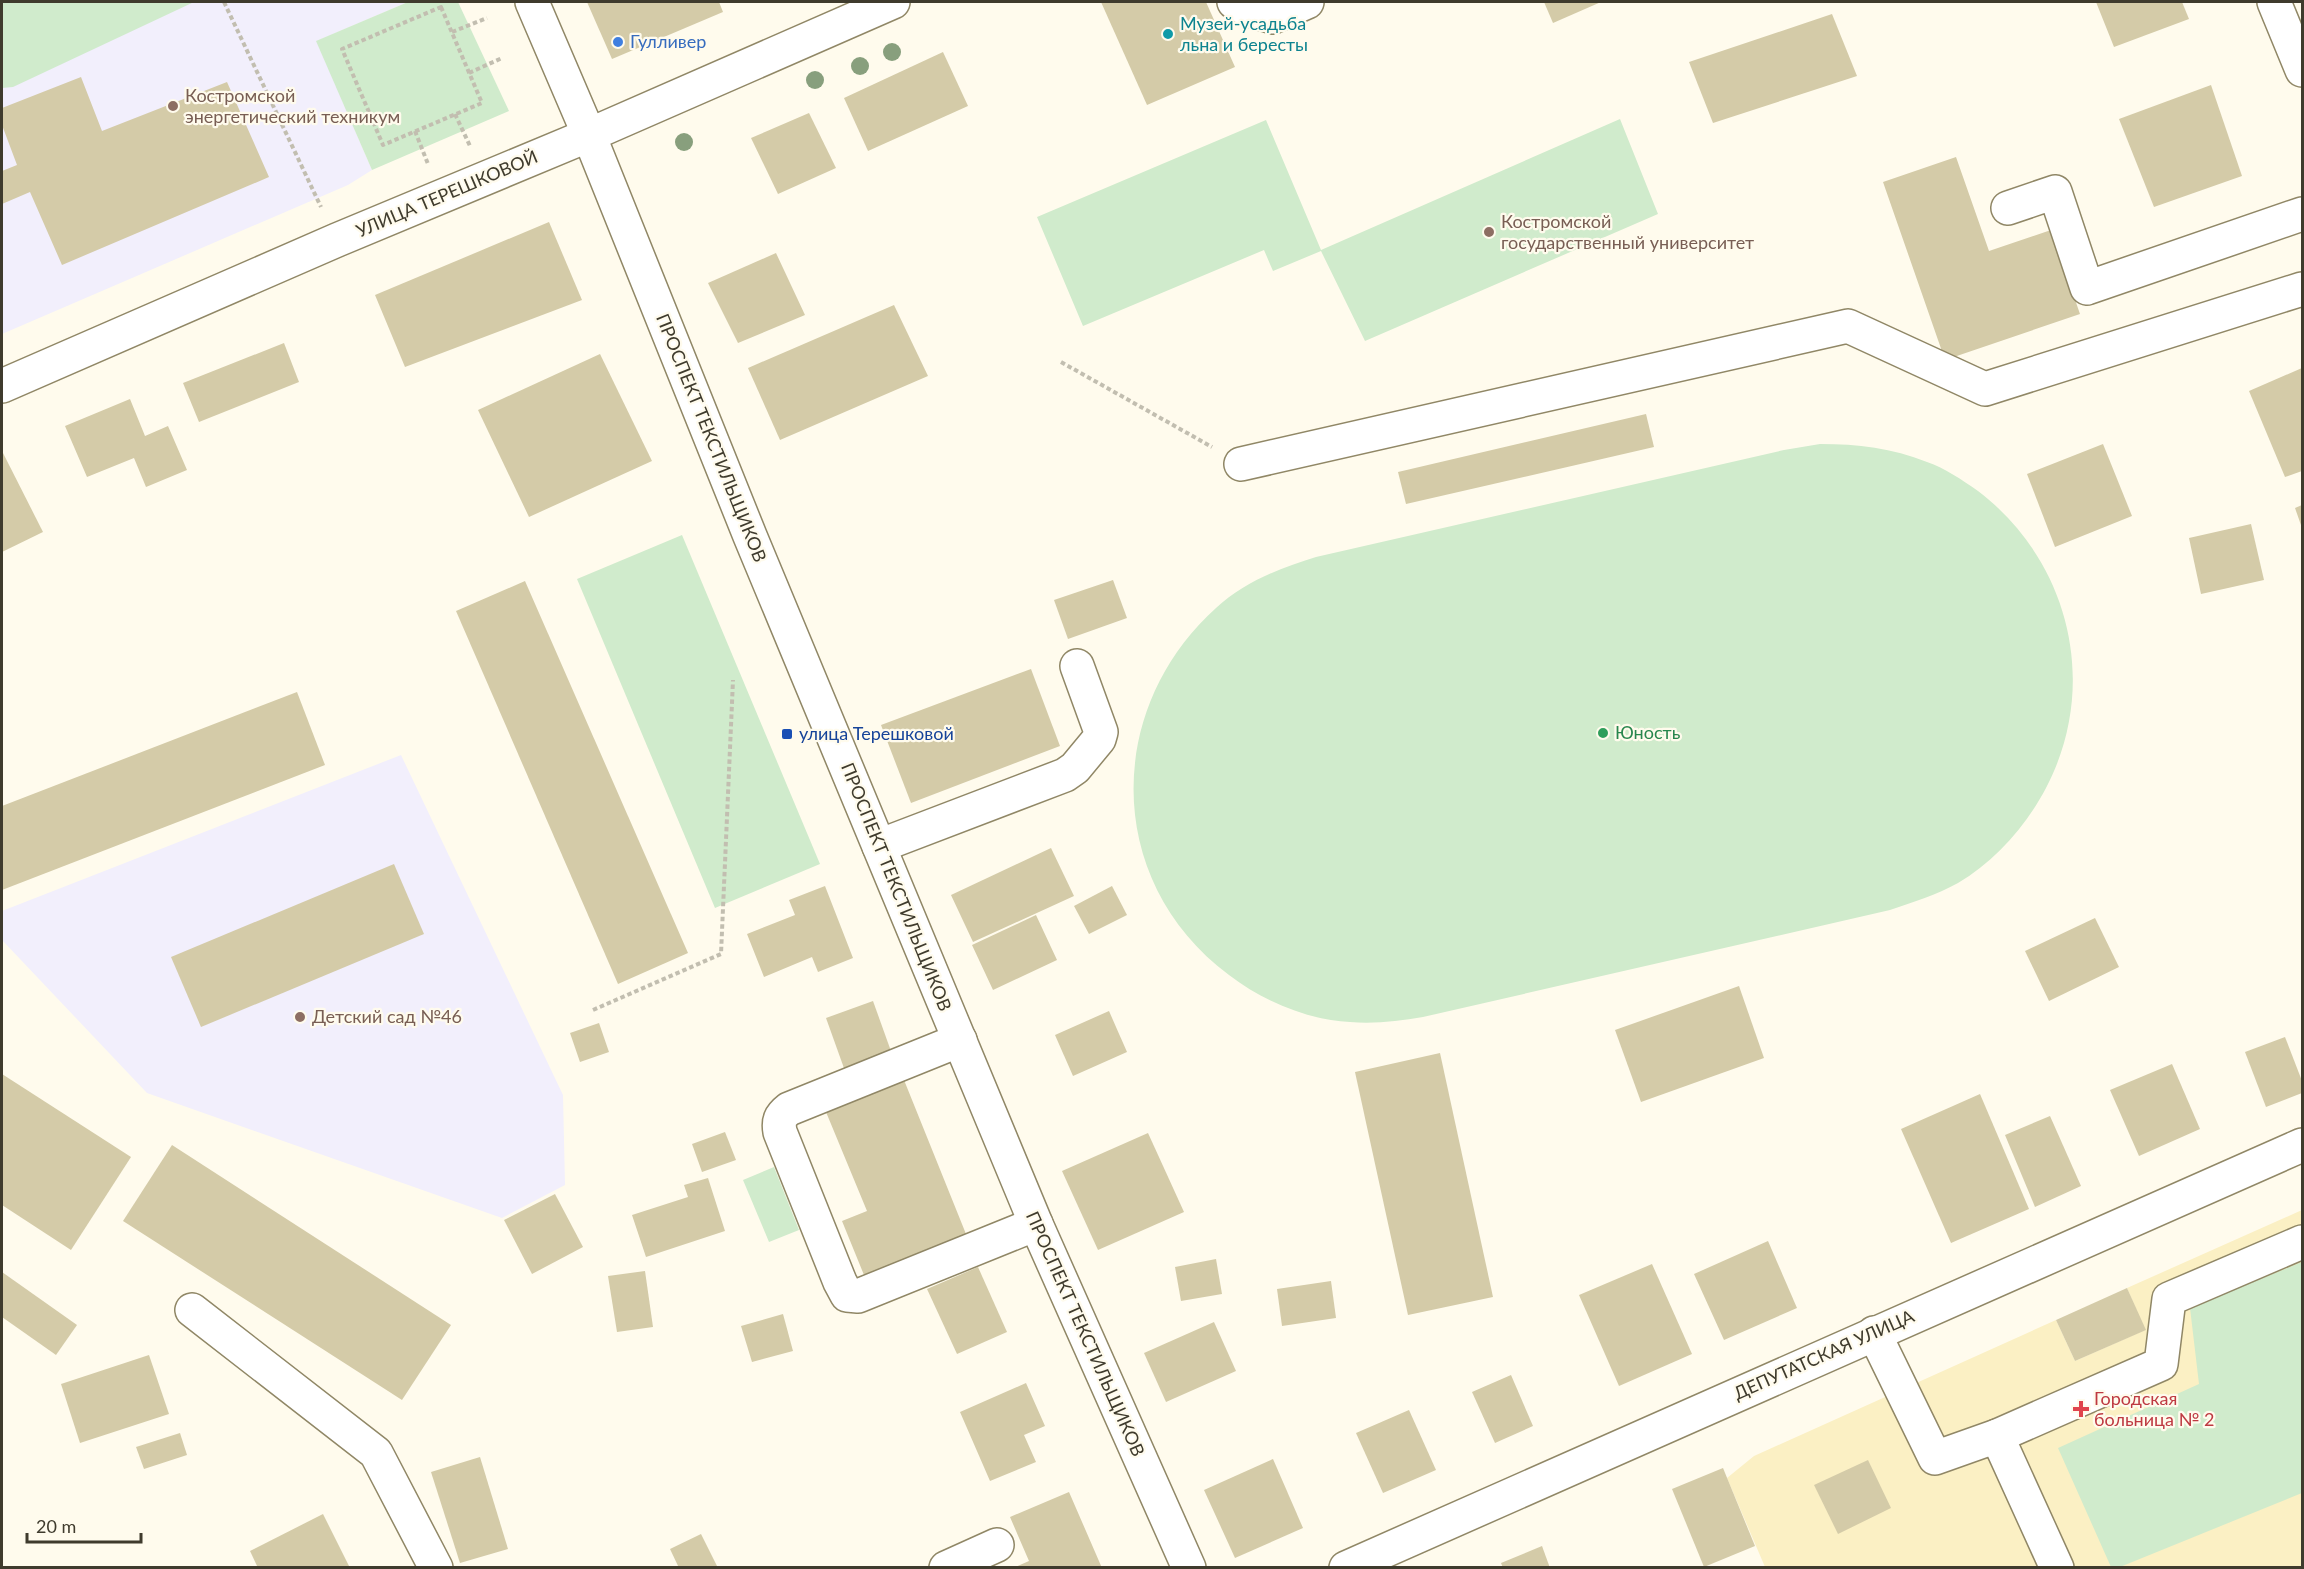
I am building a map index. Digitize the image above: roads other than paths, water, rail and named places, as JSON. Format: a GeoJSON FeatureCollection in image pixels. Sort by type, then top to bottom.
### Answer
{"type":"FeatureCollection","features":[{"type":"Feature","properties":{"kind":"street","name":"ПРОСПЕКТ ТЕКСТИЛЬЩИКОВ"},"geometry":{"type":"LineString","coordinates":[[532,2],[589,135],[750,536],[1036,1224],[1189,1568]]}},
{"type":"Feature","properties":{"kind":"street","name":"УЛИЦА ТЕРЕШКОВОЙ"},"geometry":{"type":"LineString","coordinates":[[2,386],[337,240],[589,135],[893,2]]}},
{"type":"Feature","properties":{"kind":"street"},"geometry":{"type":"LineString","coordinates":[[1234,2],[1246,9],[1273,17],[1307,2]]}},
{"type":"Feature","properties":{"kind":"street"},"geometry":{"type":"LineString","coordinates":[[2274,2],[2302,70]]}},
{"type":"Feature","properties":{"kind":"street"},"geometry":{"type":"LineString","coordinates":[[2008,208],[2055,192],[2086,288],[2302,214]]}},
{"type":"Feature","properties":{"kind":"street"},"geometry":{"type":"LineString","coordinates":[[1241,464],[1848,326],[1985,389],[2302,289]]}},
{"type":"Feature","properties":{"kind":"street"},"geometry":{"type":"LineString","coordinates":[[879,846],[1070,773],[1099,739],[1101,732],[1077,666]]}},
{"type":"Feature","properties":{"kind":"street"},"geometry":{"type":"LineString","coordinates":[[960,1040],[789,1109],[782,1114],[779,1122],[780,1132],[840,1282],[847,1296],[858,1296],[1036,1224]]}},
{"type":"Feature","properties":{"kind":"street","name":"ДЕПУТАТСКАЯ УЛИЦА"},"geometry":{"type":"LineString","coordinates":[[1346,1568],[2302,1145]]}},
{"type":"Feature","properties":{"kind":"street"},"geometry":{"type":"LineString","coordinates":[[1874,1333],[1935,1458],[1997,1436],[2160,1364],[2169,1299],[2302,1242]]}},
{"type":"Feature","properties":{"kind":"street"},"geometry":{"type":"LineString","coordinates":[[192,1310],[376,1453],[436,1568]]}},
{"type":"Feature","properties":{"kind":"street"},"geometry":{"type":"LineString","coordinates":[[1997,1436],[2057,1568]]}},
{"type":"Feature","properties":{"kind":"street"},"geometry":{"type":"LineString","coordinates":[[946,1568],[997,1545]]}},
{"type":"Feature","properties":{"kind":"place","name":"Музей-усадьба льна и бересты"},"geometry":{"type":"Point","coordinates":[1168,34]}},
{"type":"Feature","properties":{"kind":"place","name":"Гулливер"},"geometry":{"type":"Point","coordinates":[618,42]}},
{"type":"Feature","properties":{"kind":"place","name":"Костромской энергетический техникум"},"geometry":{"type":"Point","coordinates":[173,106]}},
{"type":"Feature","properties":{"kind":"place","name":"Костромской государственный университет"},"geometry":{"type":"Point","coordinates":[1489,232]}},
{"type":"Feature","properties":{"kind":"place","name":"Юность"},"geometry":{"type":"Point","coordinates":[1603,733]}},
{"type":"Feature","properties":{"kind":"place","name":"улица Терешковой"},"geometry":{"type":"Point","coordinates":[787,734]}},
{"type":"Feature","properties":{"kind":"place","name":"Детский сад №46"},"geometry":{"type":"Point","coordinates":[300,1017]}},
{"type":"Feature","properties":{"kind":"place","name":"Городская больница № 2"},"geometry":{"type":"Point","coordinates":[2081,1409]}}]}
